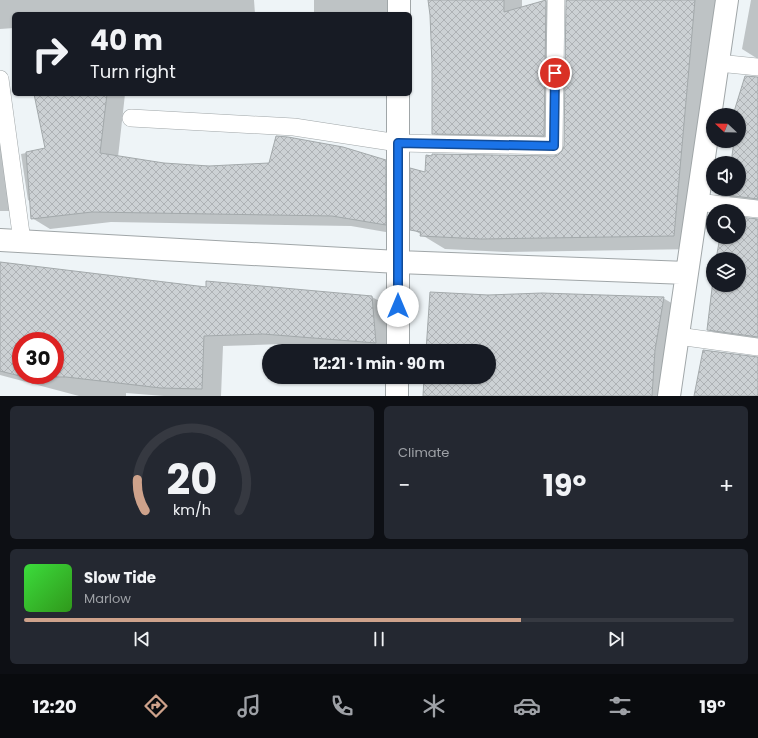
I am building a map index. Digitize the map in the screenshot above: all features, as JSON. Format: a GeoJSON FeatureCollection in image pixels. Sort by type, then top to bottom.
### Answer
{"type":"FeatureCollection","features":[{"type":"Feature","properties":{"kind":"street"},"geometry":{"type":"LineString","coordinates":[[399,0],[399,12]]}},
{"type":"Feature","properties":{"kind":"street"},"geometry":{"type":"LineString","coordinates":[[669,396],[727,0]]}},
{"type":"Feature","properties":{"kind":"street"},"geometry":{"type":"LineString","coordinates":[[398,96],[398,344]]}},
{"type":"Feature","properties":{"kind":"street"},"geometry":{"type":"LineString","coordinates":[[0,240],[398,262],[687,273]]}},
{"type":"Feature","properties":{"kind":"street"},"geometry":{"type":"LineString","coordinates":[[397,396],[398,384]]}},
{"type":"Feature","properties":{"kind":"lane"},"geometry":{"type":"LineString","coordinates":[[131,118],[294,128],[398,143],[554,146],[556,0]]}},
{"type":"Feature","properties":{"kind":"lane"},"geometry":{"type":"LineString","coordinates":[[718,62],[758,67]]}},
{"type":"Feature","properties":{"kind":"lane"},"geometry":{"type":"LineString","coordinates":[[0,79],[22,241]]}},
{"type":"Feature","properties":{"kind":"lane"},"geometry":{"type":"LineString","coordinates":[[697,202],[758,209]]}},
{"type":"Feature","properties":{"kind":"lane"},"geometry":{"type":"LineString","coordinates":[[678,336],[758,347]]}},
{"type":"Feature","properties":{"kind":"building"},"geometry":{"type":"Polygon","coordinates":[[[428,0],[504,0],[504,12],[546,0],[544,136],[432,134],[432,65],[428,0]]]}},
{"type":"Feature","properties":{"kind":"building"},"geometry":{"type":"Polygon","coordinates":[[[566,0],[695,0],[674,236],[481,239],[420,236],[421,232],[410,230],[410,168],[425,172],[426,155],[554,156],[558,155],[562,151],[564,146],[566,0]]]}},
{"type":"Feature","properties":{"kind":"building"},"geometry":{"type":"Polygon","coordinates":[[[745,76],[758,77],[758,199],[734,196],[746,196],[746,156],[732,156],[733,148],[746,148],[746,108],[735,108],[745,76]]]}},
{"type":"Feature","properties":{"kind":"building"},"geometry":{"type":"Polygon","coordinates":[[[34,96],[107,96],[100,153],[164,163],[209,166],[269,163],[276,136],[343,147],[386,160],[386,225],[332,216],[92,212],[31,219],[26,152],[45,148],[34,96]]]}},
{"type":"Feature","properties":{"kind":"building"},"geometry":{"type":"Polygon","coordinates":[[[746,218],[758,219],[758,337],[707,330],[712,292],[746,292],[746,252],[717,252],[719,244],[746,244],[746,218]]]}},
{"type":"Feature","properties":{"kind":"building"},"geometry":{"type":"Polygon","coordinates":[[[0,262],[206,287],[206,281],[372,296],[376,343],[263,334],[204,336],[202,389],[161,388],[64,377],[64,332],[12,332],[12,374],[0,371],[0,262]]]}},
{"type":"Feature","properties":{"kind":"building"},"geometry":{"type":"Polygon","coordinates":[[[430,292],[488,295],[542,293],[664,297],[655,350],[652,396],[423,396],[424,384],[496,384],[496,344],[426,344],[430,292]]]}},
{"type":"Feature","properties":{"kind":"building"},"geometry":{"type":"Polygon","coordinates":[[[703,350],[758,357],[758,396],[694,396],[703,350]]]}},
{"type":"Feature","properties":{"kind":"route"},"geometry":{"type":"LineString","coordinates":[[398,306],[398,143],[554,146],[555,73]]}}]}
